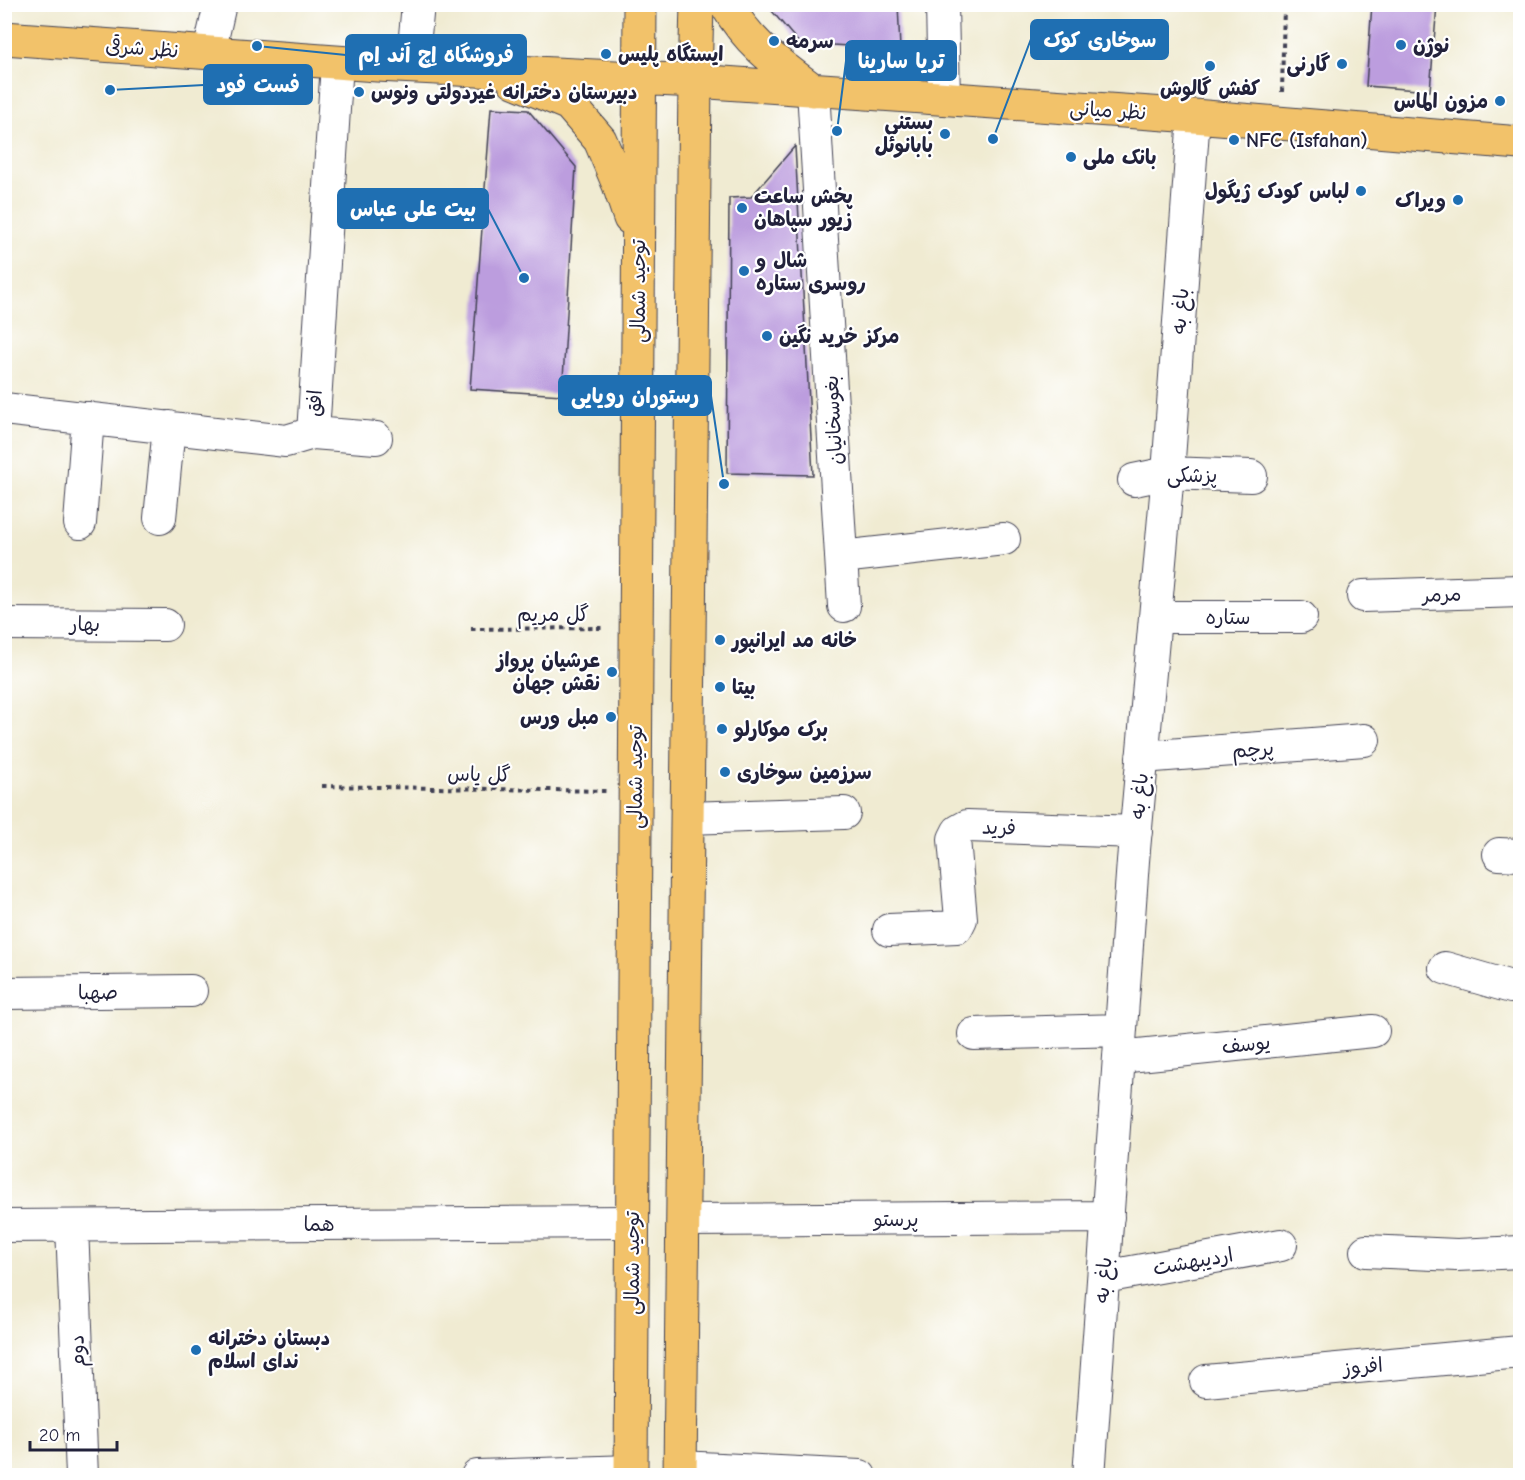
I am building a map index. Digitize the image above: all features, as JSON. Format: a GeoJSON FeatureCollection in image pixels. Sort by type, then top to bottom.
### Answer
{"type":"FeatureCollection","features":[{"type":"Feature","properties":{"kind":"main road","name":"توحید شمالی"},"geometry":{"type":"LineString","coordinates":[[631,1473],[640,4]]}},
{"type":"Feature","properties":{"kind":"main road"},"geometry":{"type":"LineString","coordinates":[[680,1471],[697,4]]}},
{"type":"Feature","properties":{"kind":"main road"},"geometry":{"type":"LineString","coordinates":[[726,4],[736,22],[764,54],[813,90]]}},
{"type":"Feature","properties":{"kind":"main road","name":"نظر شرقی"},"geometry":{"type":"LineString","coordinates":[[4,38],[337,63],[695,81]]}},
{"type":"Feature","properties":{"kind":"main road"},"geometry":{"type":"LineString","coordinates":[[487,71],[569,104],[600,140],[619,185],[638,243]]}},
{"type":"Feature","properties":{"kind":"main road","name":"نظر میانی"},"geometry":{"type":"LineString","coordinates":[[695,81],[1194,116],[1521,143]]}},
{"type":"Feature","properties":{"kind":"main road"},"geometry":{"type":"LineString","coordinates":[[632,1379],[681,1381]]}},
{"type":"Feature","properties":{"kind":"street"},"geometry":{"type":"LineString","coordinates":[[209,53],[219,4]]}},
{"type":"Feature","properties":{"kind":"street"},"geometry":{"type":"LineString","coordinates":[[412,67],[418,4]]}},
{"type":"Feature","properties":{"kind":"street"},"geometry":{"type":"LineString","coordinates":[[942,4],[944,99]]}},
{"type":"Feature","properties":{"kind":"street","name":"افق"},"geometry":{"type":"LineString","coordinates":[[4,409],[286,441],[312,433],[337,63]]}},
{"type":"Feature","properties":{"kind":"street","name":"بغوسخانیان"},"geometry":{"type":"LineString","coordinates":[[813,90],[844,606]]}},
{"type":"Feature","properties":{"kind":"street","name":"باغ به"},"geometry":{"type":"LineString","coordinates":[[1089,1476],[1136,832],[1168,473],[1194,116]]}},
{"type":"Feature","properties":{"kind":"street"},"geometry":{"type":"LineString","coordinates":[[80,523],[88,418]]}},
{"type":"Feature","properties":{"kind":"street"},"geometry":{"type":"LineString","coordinates":[[160,518],[169,427]]}},
{"type":"Feature","properties":{"kind":"street"},"geometry":{"type":"LineString","coordinates":[[312,433],[376,438]]}},
{"type":"Feature","properties":{"kind":"street","name":"پزشکی"},"geometry":{"type":"LineString","coordinates":[[1134,480],[1168,473],[1251,476]]}},
{"type":"Feature","properties":{"kind":"street"},"geometry":{"type":"LineString","coordinates":[[841,557],[1004,539]]}},
{"type":"Feature","properties":{"kind":"street","name":"مرمر"},"geometry":{"type":"LineString","coordinates":[[1363,596],[1521,591]]}},
{"type":"Feature","properties":{"kind":"street","name":"ستاره"},"geometry":{"type":"LineString","coordinates":[[1155,617],[1301,617]]}},
{"type":"Feature","properties":{"kind":"street","name":"بهار"},"geometry":{"type":"LineString","coordinates":[[4,624],[165,625]]}},
{"type":"Feature","properties":{"kind":"street","name":"پرچم"},"geometry":{"type":"LineString","coordinates":[[1143,757],[1364,740]]}},
{"type":"Feature","properties":{"kind":"street"},"geometry":{"type":"LineString","coordinates":[[687,818],[844,813]]}},
{"type":"Feature","properties":{"kind":"street","name":"فرید"},"geometry":{"type":"LineString","coordinates":[[889,930],[957,927],[962,919],[954,839],[958,831],[967,826],[1136,832]]}},
{"type":"Feature","properties":{"kind":"street"},"geometry":{"type":"LineString","coordinates":[[1445,968],[1512,987],[1521,986]]}},
{"type":"Feature","properties":{"kind":"street","name":"صهبا"},"geometry":{"type":"LineString","coordinates":[[4,993],[190,991]]}},
{"type":"Feature","properties":{"kind":"street","name":"یوسف"},"geometry":{"type":"LineString","coordinates":[[974,1034],[1120,1043],[1373,1031]]}},
{"type":"Feature","properties":{"kind":"street","name":"پرستو"},"geometry":{"type":"LineString","coordinates":[[683,1220],[1108,1217]]}},
{"type":"Feature","properties":{"kind":"street","name":"هما"},"geometry":{"type":"LineString","coordinates":[[4,1226],[633,1222]]}},
{"type":"Feature","properties":{"kind":"street","name":"دوم"},"geometry":{"type":"LineString","coordinates":[[72,1226],[82,1476]]}},
{"type":"Feature","properties":{"kind":"street","name":"اردیبهشت"},"geometry":{"type":"LineString","coordinates":[[1104,1277],[1281,1245]]}},
{"type":"Feature","properties":{"kind":"street"},"geometry":{"type":"LineString","coordinates":[[1366,1251],[1457,1255],[1521,1252]]}},
{"type":"Feature","properties":{"kind":"street","name":"افروز"},"geometry":{"type":"LineString","coordinates":[[1206,1381],[1521,1352]]}},
{"type":"Feature","properties":{"kind":"street"},"geometry":{"type":"LineString","coordinates":[[680,1471],[861,1476]]}},
{"type":"Feature","properties":{"kind":"street"},"geometry":{"type":"LineString","coordinates":[[477,1476],[631,1473]]}},
{"type":"Feature","properties":{"kind":"path"},"geometry":{"type":"LineString","coordinates":[[1279,4],[1317,4]]}},
{"type":"Feature","properties":{"kind":"path"},"geometry":{"type":"LineString","coordinates":[[1281,123],[1284,5]]}},
{"type":"Feature","properties":{"kind":"path","name":"گل مریم"},"geometry":{"type":"LineString","coordinates":[[471,629],[636,628]]}},
{"type":"Feature","properties":{"kind":"path","name":"گل یاس"},"geometry":{"type":"LineString","coordinates":[[322,786],[635,792]]}},
{"type":"Feature","properties":{"kind":"building"},"geometry":{"type":"Polygon","coordinates":[[[766,4],[898,4],[900,49],[799,43],[766,4]]]}},
{"type":"Feature","properties":{"kind":"building","name":"نوژن"},"geometry":{"type":"Polygon","coordinates":[[[1372,4],[1437,4],[1430,91],[1366,86],[1372,4]]]}},
{"type":"Feature","properties":{"kind":"building"},"geometry":{"type":"Polygon","coordinates":[[[491,108],[528,110],[576,167],[562,395],[470,389],[491,108]]]}},
{"type":"Feature","properties":{"kind":"building","name":"مرکز خرید نگین"},"geometry":{"type":"Polygon","coordinates":[[[795,146],[813,475],[727,473],[729,198],[751,197],[795,146]]]}},
{"type":"Feature","properties":{"kind":"place","name":"سرمه"},"geometry":{"type":"Point","coordinates":[774,41]}},
{"type":"Feature","properties":{"kind":"place","name":"نوژن"},"geometry":{"type":"Point","coordinates":[1401,45]}},
{"type":"Feature","properties":{"kind":"place","name":"فروشگاه اِچ اَند اِم"},"geometry":{"type":"Point","coordinates":[257,46]}},
{"type":"Feature","properties":{"kind":"place","name":"ایستگاه پلیس"},"geometry":{"type":"Point","coordinates":[606,54]}},
{"type":"Feature","properties":{"kind":"place","name":"گارنی"},"geometry":{"type":"Point","coordinates":[1342,64]}},
{"type":"Feature","properties":{"kind":"place","name":"کفش گالوش"},"geometry":{"type":"Point","coordinates":[1210,66]}},
{"type":"Feature","properties":{"kind":"place","name":"فست فود"},"geometry":{"type":"Point","coordinates":[110,90]}},
{"type":"Feature","properties":{"kind":"place","name":"دبیرستان دخترانه غیردولتی ونوس"},"geometry":{"type":"Point","coordinates":[359,92]}},
{"type":"Feature","properties":{"kind":"place","name":"مزون الماس"},"geometry":{"type":"Point","coordinates":[1500,101]}},
{"type":"Feature","properties":{"kind":"place","name":"تریا سارینا"},"geometry":{"type":"Point","coordinates":[837,131]}},
{"type":"Feature","properties":{"kind":"place","name":"بستنی بابانوئل"},"geometry":{"type":"Point","coordinates":[945,134]}},
{"type":"Feature","properties":{"kind":"place","name":"سوخاری کوک"},"geometry":{"type":"Point","coordinates":[993,139]}},
{"type":"Feature","properties":{"kind":"place","name":"NFC (Isfahan)"},"geometry":{"type":"Point","coordinates":[1234,140]}},
{"type":"Feature","properties":{"kind":"place","name":"بانک ملی"},"geometry":{"type":"Point","coordinates":[1071,157]}},
{"type":"Feature","properties":{"kind":"place","name":"لباس کودک ژیگول"},"geometry":{"type":"Point","coordinates":[1361,191]}},
{"type":"Feature","properties":{"kind":"place","name":"ویراک"},"geometry":{"type":"Point","coordinates":[1458,200]}},
{"type":"Feature","properties":{"kind":"place","name":"پخش ساعت زیور سپاهان"},"geometry":{"type":"Point","coordinates":[742,208]}},
{"type":"Feature","properties":{"kind":"place","name":"شال و روسری ستاره"},"geometry":{"type":"Point","coordinates":[744,271]}},
{"type":"Feature","properties":{"kind":"place","name":"بیت علی عباس"},"geometry":{"type":"Point","coordinates":[524,278]}},
{"type":"Feature","properties":{"kind":"place","name":"مرکز خرید نگین"},"geometry":{"type":"Point","coordinates":[767,336]}},
{"type":"Feature","properties":{"kind":"place","name":"رستوران رویایی"},"geometry":{"type":"Point","coordinates":[724,484]}},
{"type":"Feature","properties":{"kind":"place","name":"خانه مد ایرانپور"},"geometry":{"type":"Point","coordinates":[720,640]}},
{"type":"Feature","properties":{"kind":"place","name":"عرشیان پرواز نقش جهان"},"geometry":{"type":"Point","coordinates":[612,672]}},
{"type":"Feature","properties":{"kind":"place","name":"بیتا"},"geometry":{"type":"Point","coordinates":[720,687]}},
{"type":"Feature","properties":{"kind":"place","name":"مبل ورس"},"geometry":{"type":"Point","coordinates":[611,717]}},
{"type":"Feature","properties":{"kind":"place","name":"برک موکارلو"},"geometry":{"type":"Point","coordinates":[722,729]}},
{"type":"Feature","properties":{"kind":"place","name":"سرزمین سوخاری"},"geometry":{"type":"Point","coordinates":[725,772]}},
{"type":"Feature","properties":{"kind":"place","name":"دبستان دخترانه ندای اسلام"},"geometry":{"type":"Point","coordinates":[196,1350]}}]}
